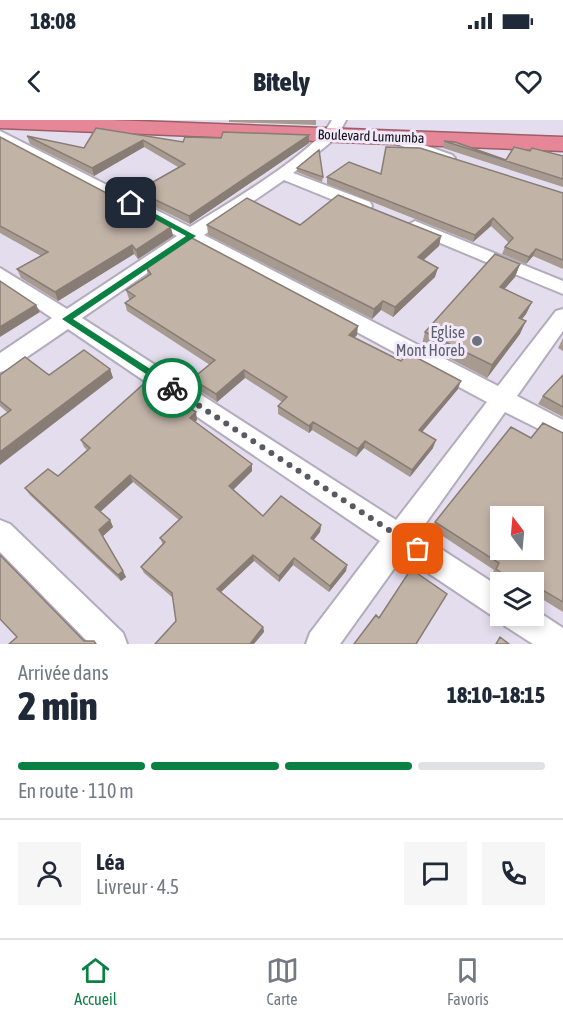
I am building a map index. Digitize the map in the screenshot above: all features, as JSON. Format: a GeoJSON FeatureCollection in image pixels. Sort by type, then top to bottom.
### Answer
{"type":"FeatureCollection","features":[{"type":"Feature","properties":{"kind":"highway","name":"Boulevard Lumumba"},"geometry":{"type":"LineString","coordinates":[[364,120],[563,129]]}},
{"type":"Feature","properties":{"kind":"highway","name":"Boulevard Lumumba"},"geometry":{"type":"LineString","coordinates":[[0,122],[336,127],[387,136],[563,144]]}},
{"type":"Feature","properties":{"kind":"street"},"geometry":{"type":"LineString","coordinates":[[0,364],[282,174],[336,127]]}},
{"type":"Feature","properties":{"kind":"street"},"geometry":{"type":"LineString","coordinates":[[0,135],[563,431]]}},
{"type":"Feature","properties":{"kind":"street"},"geometry":{"type":"LineString","coordinates":[[387,136],[458,162]]}},
{"type":"Feature","properties":{"kind":"street"},"geometry":{"type":"LineString","coordinates":[[282,174],[381,212]]}},
{"type":"Feature","properties":{"kind":"street"},"geometry":{"type":"LineString","coordinates":[[403,221],[563,288]]}},
{"type":"Feature","properties":{"kind":"street"},"geometry":{"type":"LineString","coordinates":[[0,274],[490,598]]}},
{"type":"Feature","properties":{"kind":"street"},"geometry":{"type":"LineString","coordinates":[[321,644],[563,316]]}},
{"type":"Feature","properties":{"kind":"street"},"geometry":{"type":"LineString","coordinates":[[0,533],[112,644]]}},
{"type":"Feature","properties":{"kind":"street"},"geometry":{"type":"LineString","coordinates":[[533,626],[560,644]]}},
{"type":"Feature","properties":{"kind":"building"},"geometry":{"type":"Polygon","coordinates":[[[96,128],[183,142],[185,137],[221,138],[223,132],[309,135],[189,216],[137,191],[185,164],[143,140],[92,168],[27,136],[84,148],[96,128]]]}},
{"type":"Feature","properties":{"kind":"building"},"geometry":{"type":"Polygon","coordinates":[[[0,137],[171,227],[136,250],[132,245],[55,292],[17,269],[48,252],[0,226],[0,137]]]}},
{"type":"Feature","properties":{"kind":"building"},"geometry":{"type":"Polygon","coordinates":[[[444,141],[455,142],[506,160],[514,147],[530,151],[532,148],[563,156],[563,179],[444,141]]]}},
{"type":"Feature","properties":{"kind":"building"},"geometry":{"type":"Polygon","coordinates":[[[386,147],[420,148],[563,193],[563,260],[536,249],[529,257],[505,247],[513,238],[493,218],[475,235],[327,177],[349,162],[381,174],[386,147]]]}},
{"type":"Feature","properties":{"kind":"building"},"geometry":{"type":"Polygon","coordinates":[[[319,150],[323,177],[297,168],[319,150]]]}},
{"type":"Feature","properties":{"kind":"building"},"geometry":{"type":"Polygon","coordinates":[[[338,195],[441,236],[418,257],[438,268],[395,307],[383,301],[374,309],[207,225],[247,198],[300,225],[338,195]]]}},
{"type":"Feature","properties":{"kind":"building"},"geometry":{"type":"Polygon","coordinates":[[[190,237],[358,326],[349,335],[401,361],[408,353],[461,381],[419,430],[436,440],[412,470],[365,441],[358,449],[313,422],[309,426],[278,406],[287,397],[244,370],[216,394],[192,379],[215,360],[125,303],[135,296],[126,290],[151,274],[146,267],[190,237]]]}},
{"type":"Feature","properties":{"kind":"building"},"geometry":{"type":"Polygon","coordinates":[[[495,254],[520,264],[500,287],[532,302],[519,318],[526,321],[492,365],[425,332],[495,254]]]}},
{"type":"Feature","properties":{"kind":"building"},"geometry":{"type":"Polygon","coordinates":[[[0,281],[36,305],[0,327],[0,281]]]}},
{"type":"Feature","properties":{"kind":"building"},"geometry":{"type":"Polygon","coordinates":[[[84,350],[110,369],[0,452],[0,418],[11,410],[0,401],[0,375],[25,357],[49,375],[84,350]]]}},
{"type":"Feature","properties":{"kind":"building"},"geometry":{"type":"Polygon","coordinates":[[[563,375],[563,407],[543,396],[563,375]]]}},
{"type":"Feature","properties":{"kind":"building"},"geometry":{"type":"Polygon","coordinates":[[[147,381],[196,412],[190,418],[252,464],[229,486],[263,516],[281,496],[321,525],[311,538],[347,565],[330,586],[294,558],[279,576],[253,555],[217,589],[263,627],[250,644],[155,644],[176,621],[172,593],[141,567],[165,542],[160,538],[182,517],[130,475],[95,507],[110,520],[99,530],[123,571],[118,575],[25,488],[48,469],[58,476],[90,448],[81,440],[147,381]]]}},
{"type":"Feature","properties":{"kind":"building"},"geometry":{"type":"Polygon","coordinates":[[[543,423],[563,433],[563,602],[544,591],[544,572],[500,572],[496,569],[499,563],[494,560],[544,560],[544,506],[490,506],[490,557],[435,522],[511,427],[531,438],[543,423]]]}},
{"type":"Feature","properties":{"kind":"building"},"geometry":{"type":"Polygon","coordinates":[[[0,555],[84,641],[94,641],[96,644],[9,644],[17,637],[0,619],[0,555]]]}},
{"type":"Feature","properties":{"kind":"building"},"geometry":{"type":"Polygon","coordinates":[[[411,569],[447,594],[416,644],[354,644],[376,615],[379,618],[411,569]]]}},
{"type":"Feature","properties":{"kind":"building"},"geometry":{"type":"Polygon","coordinates":[[[500,637],[509,644],[496,644],[500,637]]]}},
{"type":"Feature","properties":{"kind":"way so far"},"geometry":{"type":"LineString","coordinates":[[172,388],[418,549]]}},
{"type":"Feature","properties":{"kind":"place","name":"Eglise Mont Horeb"},"geometry":{"type":"Point","coordinates":[477,341]}},
{"type":"Feature","properties":{"kind":"route"},"geometry":{"type":"LineString","coordinates":[[131,203],[192,236],[67,319],[172,388]]}}]}
